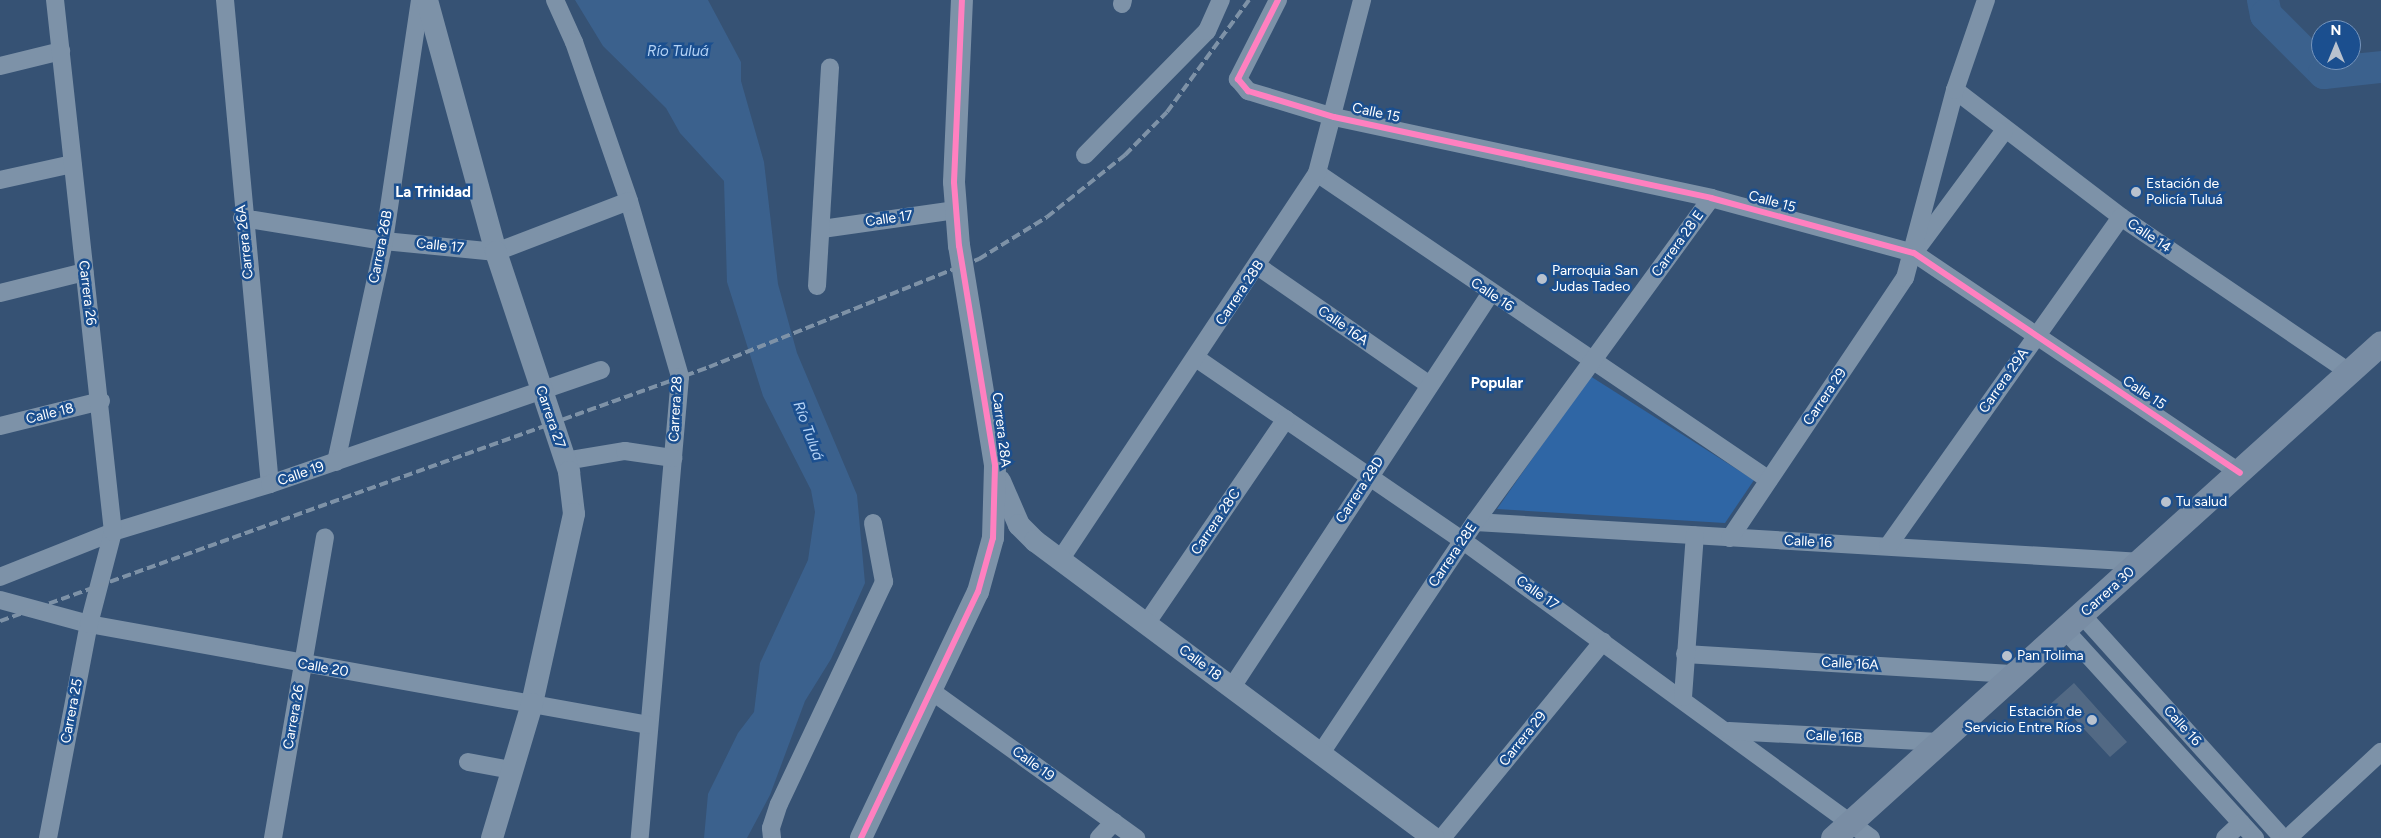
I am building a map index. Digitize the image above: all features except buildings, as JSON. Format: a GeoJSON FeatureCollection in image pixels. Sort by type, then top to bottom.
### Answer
{"type":"FeatureCollection","features":[{"type":"Feature","properties":{"kind":"main road","name":"Carrera 30"},"geometry":{"type":"LineString","coordinates":[[1833,838],[2142,562],[2381,343]]}},
{"type":"Feature","properties":{"kind":"street","name":"Carrera 26"},"geometry":{"type":"LineString","coordinates":[[55,0],[113,532],[99,584]]}},
{"type":"Feature","properties":{"kind":"street","name":"Carrera 26A"},"geometry":{"type":"LineString","coordinates":[[225,0],[242,218],[270,484]]}},
{"type":"Feature","properties":{"kind":"street","name":"Carrera 26B"},"geometry":{"type":"LineString","coordinates":[[336,462],[384,241],[420,0]]}},
{"type":"Feature","properties":{"kind":"street","name":"Carrera 27"},"geometry":{"type":"LineString","coordinates":[[427,0],[496,252],[565,461],[572,490],[573,535],[532,704],[492,838]]}},
{"type":"Feature","properties":{"kind":"street","name":"Carrera 28"},"geometry":{"type":"LineString","coordinates":[[555,0],[574,42],[629,202],[680,377],[648,725],[640,838]]}},
{"type":"Feature","properties":{"kind":"street","name":"Carrera 28A"},"geometry":{"type":"LineString","coordinates":[[861,838],[978,592],[990,551],[995,465],[956,210],[953,144],[962,0]]}},
{"type":"Feature","properties":{"kind":"street"},"geometry":{"type":"LineString","coordinates":[[1085,156],[1197,42],[1217,16],[1221,0]]}},
{"type":"Feature","properties":{"kind":"street","name":"Calle 15"},"geometry":{"type":"LineString","coordinates":[[1278,0],[1238,79],[1241,86],[1334,117],[1711,198],[1914,252],[2240,473]]}},
{"type":"Feature","properties":{"kind":"street","name":"Carrera 28B"},"geometry":{"type":"LineString","coordinates":[[1060,560],[1259,267],[1317,173],[1334,117],[1362,0]]}},
{"type":"Feature","properties":{"kind":"street","name":"Carrera 29"},"geometry":{"type":"LineString","coordinates":[[1730,538],[1905,278],[1914,252],[1955,90],[1986,0]]}},
{"type":"Feature","properties":{"kind":"street"},"geometry":{"type":"LineString","coordinates":[[0,66],[61,51]]}},
{"type":"Feature","properties":{"kind":"street"},"geometry":{"type":"LineString","coordinates":[[817,286],[822,229],[830,67]]}},
{"type":"Feature","properties":{"kind":"street","name":"Calle 14"},"geometry":{"type":"LineString","coordinates":[[1955,90],[2004,131],[2121,217],[2349,372]]}},
{"type":"Feature","properties":{"kind":"street","name":"Carrera 29"},"geometry":{"type":"LineString","coordinates":[[1914,252],[2004,131]]}},
{"type":"Feature","properties":{"kind":"street"},"geometry":{"type":"LineString","coordinates":[[0,180],[72,164]]}},
{"type":"Feature","properties":{"kind":"street","name":"Calle 16"},"geometry":{"type":"LineString","coordinates":[[1317,173],[1490,294],[1769,480]]}},
{"type":"Feature","properties":{"kind":"street","name":"Carrera 28 E"},"geometry":{"type":"LineString","coordinates":[[1592,362],[1711,198]]}},
{"type":"Feature","properties":{"kind":"street","name":"Calle 17"},"geometry":{"type":"LineString","coordinates":[[242,218],[384,241],[496,252],[629,202]]}},
{"type":"Feature","properties":{"kind":"street","name":"Calle 17"},"geometry":{"type":"LineString","coordinates":[[822,229],[956,210]]}},
{"type":"Feature","properties":{"kind":"street","name":"Carrera 29A"},"geometry":{"type":"LineString","coordinates":[[1888,546],[2121,217]]}},
{"type":"Feature","properties":{"kind":"street","name":"Calle 16A"},"geometry":{"type":"LineString","coordinates":[[1259,267],[1428,384]]}},
{"type":"Feature","properties":{"kind":"street"},"geometry":{"type":"LineString","coordinates":[[0,293],[84,272]]}},
{"type":"Feature","properties":{"kind":"street","name":"Carrera 28D"},"geometry":{"type":"LineString","coordinates":[[1232,687],[1428,384],[1490,294]]}},
{"type":"Feature","properties":{"kind":"street","name":"Calle 17"},"geometry":{"type":"LineString","coordinates":[[1196,358],[1462,540],[1683,697],[1852,821],[1870,838]]}},
{"type":"Feature","properties":{"kind":"street","name":"Carrera 28E"},"geometry":{"type":"LineString","coordinates":[[1321,753],[1462,540],[1592,362]]}},
{"type":"Feature","properties":{"kind":"street","name":"Calle 19"},"geometry":{"type":"LineString","coordinates":[[0,577],[113,532],[270,484],[601,370]]}},
{"type":"Feature","properties":{"kind":"street","name":"Calle 18"},"geometry":{"type":"LineString","coordinates":[[0,426],[100,401]]}},
{"type":"Feature","properties":{"kind":"street","name":"Carrera 28C"},"geometry":{"type":"LineString","coordinates":[[1146,624],[1286,419]]}},
{"type":"Feature","properties":{"kind":"street"},"geometry":{"type":"LineString","coordinates":[[565,461],[625,451],[673,458]]}},
{"type":"Feature","properties":{"kind":"street","name":"Calle 18"},"geometry":{"type":"LineString","coordinates":[[995,465],[1009,508],[1035,541],[1434,838]]}},
{"type":"Feature","properties":{"kind":"street","name":"Calle 16"},"geometry":{"type":"LineString","coordinates":[[1475,522],[2142,562]]}},
{"type":"Feature","properties":{"kind":"street"},"geometry":{"type":"LineString","coordinates":[[772,838],[771,828],[779,804],[884,582],[874,523]]}},
{"type":"Feature","properties":{"kind":"street"},"geometry":{"type":"LineString","coordinates":[[1683,697],[1695,535]]}},
{"type":"Feature","properties":{"kind":"street"},"geometry":{"type":"LineString","coordinates":[[990,551],[1008,536],[1035,541]]}},
{"type":"Feature","properties":{"kind":"street","name":"Carrera 26"},"geometry":{"type":"LineString","coordinates":[[273,838],[326,537]]}},
{"type":"Feature","properties":{"kind":"street","name":"Carrera 25"},"geometry":{"type":"LineString","coordinates":[[48,838],[89,624],[99,584]]}},
{"type":"Feature","properties":{"kind":"street","name":"Calle 20"},"geometry":{"type":"LineString","coordinates":[[0,600],[89,624],[648,725]]}},
{"type":"Feature","properties":{"kind":"street","name":"Calle 16"},"geometry":{"type":"LineString","coordinates":[[2074,622],[2255,838]]}},
{"type":"Feature","properties":{"kind":"street","name":"Calle 16"},"geometry":{"type":"LineString","coordinates":[[2074,622],[2282,838]]}},
{"type":"Feature","properties":{"kind":"street","name":"Carrera 29"},"geometry":{"type":"LineString","coordinates":[[1442,838],[1604,641]]}},
{"type":"Feature","properties":{"kind":"street","name":"Calle 16A"},"geometry":{"type":"LineString","coordinates":[[1685,654],[2015,674]]}},
{"type":"Feature","properties":{"kind":"street","name":"Calle 19"},"geometry":{"type":"LineString","coordinates":[[930,690],[1136,838]]}},
{"type":"Feature","properties":{"kind":"street","name":"Calle 16B"},"geometry":{"type":"LineString","coordinates":[[1728,731],[1939,742]]}},
{"type":"Feature","properties":{"kind":"street"},"geometry":{"type":"LineString","coordinates":[[2288,838],[2381,752]]}},
{"type":"Feature","properties":{"kind":"street"},"geometry":{"type":"LineString","coordinates":[[468,762],[511,770]]}},
{"type":"Feature","properties":{"kind":"street"},"geometry":{"type":"LineString","coordinates":[[1099,838],[1114,822]]}},
{"type":"Feature","properties":{"kind":"street"},"geometry":{"type":"LineString","coordinates":[[2224,838],[2241,823]]}},
{"type":"Feature","properties":{"kind":"shaded area"},"geometry":{"type":"Polygon","coordinates":[[[1590,376],[1754,480],[1725,523],[1497,509],[1590,376]]]}},
{"type":"Feature","properties":{"kind":"water","name":"Río Tuluá"},"geometry":{"type":"Polygon","coordinates":[[[575,0],[708,0],[741,62],[741,81],[764,162],[778,284],[797,353],[857,495],[865,583],[831,659],[805,701],[770,795],[747,838],[704,838],[708,794],[738,733],[754,712],[760,663],[808,560],[815,512],[811,490],[763,396],[727,282],[724,181],[680,133],[666,108],[603,46],[575,0]]]}},
{"type":"Feature","properties":{"kind":"waterway"},"geometry":{"type":"LineString","coordinates":[[2263,0],[2266,15],[2324,73],[2381,67]]}},
{"type":"Feature","properties":{"kind":"railway"},"geometry":{"type":"LineString","coordinates":[[0,621],[709,367],[979,259],[1047,217],[1125,155],[1167,112],[1249,0]]}},
{"type":"Feature","properties":{"kind":"cycle path"},"geometry":{"type":"LineString","coordinates":[[861,838],[978,592],[993,538],[995,465],[959,246],[954,182],[962,0]]}},
{"type":"Feature","properties":{"kind":"cycle path"},"geometry":{"type":"LineString","coordinates":[[1278,0],[1238,79],[1248,91],[1334,117],[1711,198],[1914,253],[2240,473]]}},
{"type":"Feature","properties":{"kind":"place","name":"Estación de Policía Tuluá"},"geometry":{"type":"Point","coordinates":[2136,192]}},
{"type":"Feature","properties":{"kind":"place","name":"Parroquia San Judas Tadeo"},"geometry":{"type":"Point","coordinates":[1542,279]}},
{"type":"Feature","properties":{"kind":"place","name":"Tu salud"},"geometry":{"type":"Point","coordinates":[2166,502]}},
{"type":"Feature","properties":{"kind":"place","name":"Pan Tolima"},"geometry":{"type":"Point","coordinates":[2007,656]}},
{"type":"Feature","properties":{"kind":"place","name":"Estación de Servicio Entre Ríos"},"geometry":{"type":"Point","coordinates":[2092,720]}},
{"type":"Feature","properties":{"kind":"district","name":"La Trinidad"},"geometry":{"type":"Point","coordinates":[433,193]}},
{"type":"Feature","properties":{"kind":"district","name":"Popular"},"geometry":{"type":"Point","coordinates":[1497,384]}}]}
